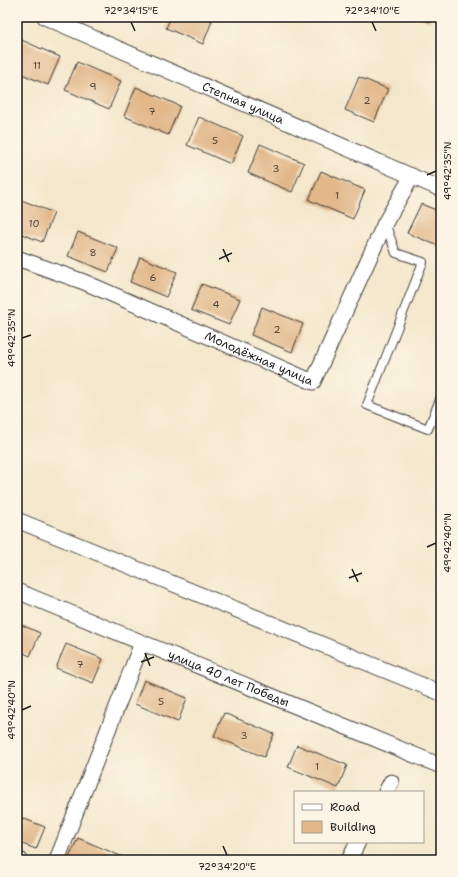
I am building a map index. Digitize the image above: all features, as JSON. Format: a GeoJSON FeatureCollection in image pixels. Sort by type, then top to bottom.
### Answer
{"type":"FeatureCollection","features":[{"type":"Feature","properties":{"kind":"street","name":"Степная улица"},"geometry":{"type":"LineString","coordinates":[[45,17],[441,189]]}},
{"type":"Feature","properties":{"kind":"street","name":"Молодёжная улица"},"geometry":{"type":"LineString","coordinates":[[17,258],[84,282],[313,382],[385,223],[412,176]]}},
{"type":"Feature","properties":{"kind":"street"},"geometry":{"type":"LineString","coordinates":[[17,520],[441,693]]}},
{"type":"Feature","properties":{"kind":"street","name":"улица 40 лет Победы"},"geometry":{"type":"LineString","coordinates":[[17,591],[441,766]]}},
{"type":"Feature","properties":{"kind":"street"},"geometry":{"type":"LineString","coordinates":[[57,860],[142,643]]}},
{"type":"Feature","properties":{"kind":"street"},"geometry":{"type":"LineString","coordinates":[[349,860],[358,843]]}},
{"type":"Feature","properties":{"kind":"lane"},"geometry":{"type":"LineString","coordinates":[[385,223],[396,253],[423,262],[367,405],[428,429],[441,397]]}},
{"type":"Feature","properties":{"kind":"building"},"geometry":{"type":"Polygon","coordinates":[[[171,17],[204,17],[212,21],[203,44],[166,28],[171,17]]]}},
{"type":"Feature","properties":{"kind":"building"},"geometry":{"type":"Polygon","coordinates":[[[417,17],[432,17],[430,22],[417,17]]]}},
{"type":"Feature","properties":{"kind":"building"},"geometry":{"type":"Polygon","coordinates":[[[17,38],[60,57],[48,85],[17,72],[17,38]]]}},
{"type":"Feature","properties":{"kind":"building"},"geometry":{"type":"Polygon","coordinates":[[[77,62],[121,81],[109,109],[65,90],[77,62]]]}},
{"type":"Feature","properties":{"kind":"building"},"geometry":{"type":"Polygon","coordinates":[[[359,77],[388,89],[374,122],[345,110],[359,77]]]}},
{"type":"Feature","properties":{"kind":"building"},"geometry":{"type":"Polygon","coordinates":[[[136,87],[180,106],[168,135],[124,116],[136,87]]]}},
{"type":"Feature","properties":{"kind":"building"},"geometry":{"type":"Polygon","coordinates":[[[199,117],[243,136],[231,164],[187,145],[199,117]]]}},
{"type":"Feature","properties":{"kind":"building"},"geometry":{"type":"Polygon","coordinates":[[[260,144],[304,163],[292,192],[248,173],[260,144]]]}},
{"type":"Feature","properties":{"kind":"building"},"geometry":{"type":"Polygon","coordinates":[[[321,171],[365,190],[353,219],[309,200],[321,171]]]}},
{"type":"Feature","properties":{"kind":"building"},"geometry":{"type":"Polygon","coordinates":[[[19,199],[54,213],[42,242],[17,232],[17,203],[19,199]]]}},
{"type":"Feature","properties":{"kind":"building"},"geometry":{"type":"Polygon","coordinates":[[[421,204],[441,212],[441,247],[407,233],[421,204]]]}},
{"type":"Feature","properties":{"kind":"building"},"geometry":{"type":"Polygon","coordinates":[[[78,232],[118,248],[108,272],[68,256],[78,232]]]}},
{"type":"Feature","properties":{"kind":"building"},"geometry":{"type":"Polygon","coordinates":[[[140,257],[177,272],[166,297],[130,282],[140,257]]]}},
{"type":"Feature","properties":{"kind":"building"},"geometry":{"type":"Polygon","coordinates":[[[202,284],[240,299],[229,325],[191,310],[202,284]]]}},
{"type":"Feature","properties":{"kind":"building"},"geometry":{"type":"Polygon","coordinates":[[[262,307],[303,324],[292,352],[251,335],[262,307]]]}},
{"type":"Feature","properties":{"kind":"building"},"geometry":{"type":"Polygon","coordinates":[[[17,623],[40,633],[30,656],[17,650],[17,623]]]}},
{"type":"Feature","properties":{"kind":"building"},"geometry":{"type":"Polygon","coordinates":[[[66,644],[103,659],[93,683],[56,668],[66,644]]]}},
{"type":"Feature","properties":{"kind":"building"},"geometry":{"type":"Polygon","coordinates":[[[144,680],[187,698],[178,722],[135,704],[144,680]]]}},
{"type":"Feature","properties":{"kind":"building"},"geometry":{"type":"Polygon","coordinates":[[[224,713],[274,734],[264,757],[214,736],[224,713]]]}},
{"type":"Feature","properties":{"kind":"building"},"geometry":{"type":"Polygon","coordinates":[[[297,745],[347,765],[338,788],[288,767],[297,745]]]}},
{"type":"Feature","properties":{"kind":"building"},"geometry":{"type":"Polygon","coordinates":[[[17,816],[45,827],[36,849],[17,842],[17,816]]]}},
{"type":"Feature","properties":{"kind":"building"},"geometry":{"type":"Polygon","coordinates":[[[78,838],[123,857],[122,860],[68,860],[78,838]]]}}]}
